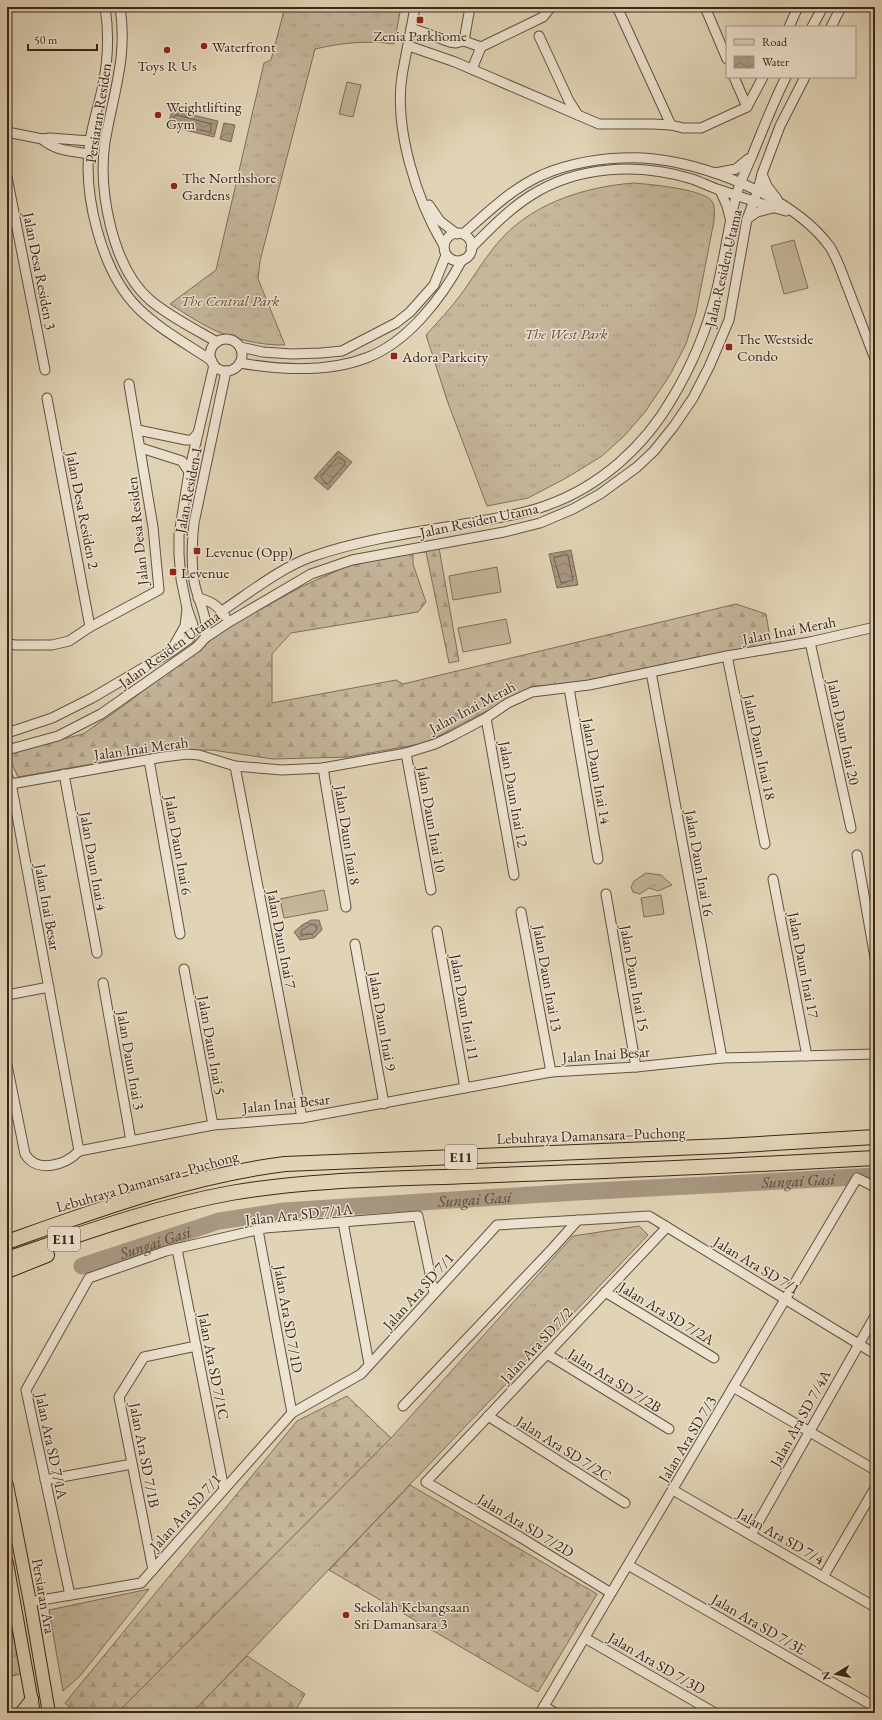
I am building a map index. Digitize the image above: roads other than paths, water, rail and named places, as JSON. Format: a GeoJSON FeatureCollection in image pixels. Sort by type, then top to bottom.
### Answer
{"type":"FeatureCollection","features":[{"type":"Feature","properties":{"kind":"highway","name":"Lebuhraya Damansara–Puchong"},"geometry":{"type":"LineString","coordinates":[[7,1242],[123,1203],[215,1176],[285,1164],[725,1146],[875,1138]]}},
{"type":"Feature","properties":{"kind":"highway","name":"Lebuhraya Damansara–Puchong"},"geometry":{"type":"LineString","coordinates":[[122,1220],[198,1200],[297,1185],[875,1158]]}},
{"type":"Feature","properties":{"kind":"highway","name":"E11"},"geometry":{"type":"LineString","coordinates":[[7,1259],[122,1220]]}},
{"type":"Feature","properties":{"kind":"highway"},"geometry":{"type":"LineString","coordinates":[[7,1271],[61,1250],[122,1220]]}},
{"type":"Feature","properties":{"kind":"main road"},"geometry":{"type":"LineString","coordinates":[[7,1234],[54,1225]]}},
{"type":"Feature","properties":{"kind":"main road","name":"Persiaran Ara"},"geometry":{"type":"LineString","coordinates":[[7,1485],[30,1602],[49,1713]]}},
{"type":"Feature","properties":{"kind":"main road","name":"Persiaran Ara"},"geometry":{"type":"LineString","coordinates":[[7,1563],[34,1713]]}},
{"type":"Feature","properties":{"kind":"main road"},"geometry":{"type":"LineString","coordinates":[[21,1713],[32,1699]]}},
{"type":"Feature","properties":{"kind":"street"},"geometry":{"type":"LineString","coordinates":[[7,12],[8,7]]}},
{"type":"Feature","properties":{"kind":"street","name":"Persiaran Residen"},"geometry":{"type":"LineString","coordinates":[[105,7],[107,49],[104,77],[90,141],[89,154],[91,195],[101,244],[109,266],[120,286],[137,307],[150,319],[213,363]]}},
{"type":"Feature","properties":{"kind":"street","name":"Persiaran Residen"},"geometry":{"type":"LineString","coordinates":[[120,7],[122,31],[120,70],[105,142],[104,157],[104,197],[115,241],[131,277],[149,299],[184,323],[218,342]]}},
{"type":"Feature","properties":{"kind":"street"},"geometry":{"type":"LineString","coordinates":[[415,7],[409,46],[402,76],[402,120],[407,155],[428,215],[445,250],[453,260],[462,260],[467,258],[472,248],[499,219],[530,196],[564,179],[586,173],[620,169],[653,170],[692,179],[753,202],[777,205]]}},
{"type":"Feature","properties":{"kind":"street"},"geometry":{"type":"LineString","coordinates":[[464,41],[470,7]]}},
{"type":"Feature","properties":{"kind":"street"},"geometry":{"type":"LineString","coordinates":[[472,69],[481,47],[543,17],[551,7]]}},
{"type":"Feature","properties":{"kind":"street"},"geometry":{"type":"LineString","coordinates":[[617,7],[671,124]]}},
{"type":"Feature","properties":{"kind":"street"},"geometry":{"type":"LineString","coordinates":[[705,7],[726,57]]}},
{"type":"Feature","properties":{"kind":"street"},"geometry":{"type":"LineString","coordinates":[[813,26],[823,7]]}},
{"type":"Feature","properties":{"kind":"street"},"geometry":{"type":"LineString","coordinates":[[832,26],[841,7]]}},
{"type":"Feature","properties":{"kind":"street"},"geometry":{"type":"LineString","coordinates":[[788,26],[797,8]]}},
{"type":"Feature","properties":{"kind":"street"},"geometry":{"type":"LineString","coordinates":[[412,28],[450,42],[456,43],[464,41],[481,47]]}},
{"type":"Feature","properties":{"kind":"street"},"geometry":{"type":"LineString","coordinates":[[539,36],[569,101],[579,115]]}},
{"type":"Feature","properties":{"kind":"street"},"geometry":{"type":"LineString","coordinates":[[409,46],[438,55],[599,124],[671,124],[683,128],[701,128],[747,108],[762,78]]}},
{"type":"Feature","properties":{"kind":"street"},"geometry":{"type":"LineString","coordinates":[[734,78],[747,108]]}},
{"type":"Feature","properties":{"kind":"street","name":"Jalan Residen Utama"},"geometry":{"type":"LineString","coordinates":[[222,611],[290,566],[314,556],[366,541],[503,518],[535,510],[561,500],[603,476],[616,466],[652,430],[674,396],[702,337],[715,294],[736,195],[786,78]]}},
{"type":"Feature","properties":{"kind":"street","name":"Jalan Residen Utama"},"geometry":{"type":"LineString","coordinates":[[7,750],[58,736],[101,714],[197,647],[205,638],[229,622],[311,574],[352,560],[504,532],[540,523],[573,510],[625,476],[654,451],[674,426],[693,398],[709,367],[729,320],[747,219],[780,126],[804,78]]}},
{"type":"Feature","properties":{"kind":"street"},"geometry":{"type":"LineString","coordinates":[[7,132],[42,139],[50,138],[90,141]]}},
{"type":"Feature","properties":{"kind":"street"},"geometry":{"type":"LineString","coordinates":[[42,139],[49,146],[62,150],[89,154]]}},
{"type":"Feature","properties":{"kind":"street"},"geometry":{"type":"LineString","coordinates":[[712,173],[736,169],[742,166],[752,155]]}},
{"type":"Feature","properties":{"kind":"street"},"geometry":{"type":"LineString","coordinates":[[240,347],[242,355],[240,364],[232,370],[226,371],[218,368],[213,363],[211,350],[218,342],[227,339],[232,340],[240,347],[263,352],[292,354],[342,351],[396,323],[410,312],[434,285],[448,237],[460,234],[506,196],[522,185],[542,175],[571,165],[624,158],[644,158],[680,163],[758,190],[777,205],[793,212],[815,231],[830,248],[875,359]]}},
{"type":"Feature","properties":{"kind":"street"},"geometry":{"type":"LineString","coordinates":[[762,174],[766,186],[777,205]]}},
{"type":"Feature","properties":{"kind":"street","name":"Jalan Desa Residen 3"},"geometry":{"type":"LineString","coordinates":[[7,177],[45,370]]}},
{"type":"Feature","properties":{"kind":"street"},"geometry":{"type":"LineString","coordinates":[[720,190],[727,206],[730,224]]}},
{"type":"Feature","properties":{"kind":"street"},"geometry":{"type":"LineString","coordinates":[[421,197],[440,221],[469,240],[472,248]]}},
{"type":"Feature","properties":{"kind":"street"},"geometry":{"type":"LineString","coordinates":[[747,219],[757,212],[777,205]]}},
{"type":"Feature","properties":{"kind":"street"},"geometry":{"type":"LineString","coordinates":[[240,364],[281,368],[316,368],[345,364],[367,358],[402,336],[423,316],[444,290],[462,260]]}},
{"type":"Feature","properties":{"kind":"street","name":"Jalan Residen 1"},"geometry":{"type":"LineString","coordinates":[[193,632],[193,625],[187,608],[181,579],[179,535],[189,472],[213,363]]}},
{"type":"Feature","properties":{"kind":"street","name":"Jalan Residen 1"},"geometry":{"type":"LineString","coordinates":[[205,638],[206,627],[198,598],[192,566],[194,523],[226,371]]}},
{"type":"Feature","properties":{"kind":"street","name":"Jalan Desa Residen"},"geometry":{"type":"LineString","coordinates":[[7,644],[52,645],[69,641],[90,627],[159,590],[153,527],[138,430],[129,384]]}},
{"type":"Feature","properties":{"kind":"street","name":"Jalan Desa Residen 2"},"geometry":{"type":"LineString","coordinates":[[48,398],[90,627]]}},
{"type":"Feature","properties":{"kind":"street"},"geometry":{"type":"LineString","coordinates":[[138,430],[184,440],[192,440],[198,433]]}},
{"type":"Feature","properties":{"kind":"street"},"geometry":{"type":"LineString","coordinates":[[141,448],[182,461],[189,472]]}},
{"type":"Feature","properties":{"kind":"street"},"geometry":{"type":"LineString","coordinates":[[616,466],[625,476]]}},
{"type":"Feature","properties":{"kind":"street"},"geometry":{"type":"LineString","coordinates":[[198,598],[210,600],[222,611],[229,622]]}},
{"type":"Feature","properties":{"kind":"street"},"geometry":{"type":"LineString","coordinates":[[172,651],[185,626],[187,608]]}},
{"type":"Feature","properties":{"kind":"street","name":"Jalan Inai Merah"},"geometry":{"type":"LineString","coordinates":[[9,780],[64,774],[174,756],[199,755],[235,766],[282,770],[323,768],[406,753],[435,744],[486,718],[508,703],[532,692],[569,688],[726,656],[810,642],[875,627]]}},
{"type":"Feature","properties":{"kind":"street"},"geometry":{"type":"LineString","coordinates":[[193,632],[205,638]]}},
{"type":"Feature","properties":{"kind":"street","name":"Jalan Residen Utama"},"geometry":{"type":"LineString","coordinates":[[7,733],[52,718],[86,702],[172,651],[189,639],[193,632]]}},
{"type":"Feature","properties":{"kind":"street","name":"Jalan Daun Inai 20"},"geometry":{"type":"LineString","coordinates":[[810,642],[851,828]]}},
{"type":"Feature","properties":{"kind":"street","name":"Jalan Daun Inai 18"},"geometry":{"type":"LineString","coordinates":[[726,656],[765,844]]}},
{"type":"Feature","properties":{"kind":"street","name":"Jalan Daun Inai 16"},"geometry":{"type":"LineString","coordinates":[[651,672],[722,1058]]}},
{"type":"Feature","properties":{"kind":"street","name":"Jalan Daun Inai 14"},"geometry":{"type":"LineString","coordinates":[[569,688],[598,859]]}},
{"type":"Feature","properties":{"kind":"street","name":"Jalan Daun Inai 12"},"geometry":{"type":"LineString","coordinates":[[486,718],[514,875]]}},
{"type":"Feature","properties":{"kind":"street","name":"Jalan Daun Inai 10"},"geometry":{"type":"LineString","coordinates":[[406,753],[431,890]]}},
{"type":"Feature","properties":{"kind":"street","name":"Jalan Daun Inai 6"},"geometry":{"type":"LineString","coordinates":[[149,760],[180,934]]}},
{"type":"Feature","properties":{"kind":"street","name":"Jalan Daun Inai 7"},"geometry":{"type":"LineString","coordinates":[[235,766],[302,1118]]}},
{"type":"Feature","properties":{"kind":"street","name":"Jalan Daun Inai 8"},"geometry":{"type":"LineString","coordinates":[[323,768],[346,907]]}},
{"type":"Feature","properties":{"kind":"street","name":"Jalan Daun Inai 4"},"geometry":{"type":"LineString","coordinates":[[64,774],[97,952]]}},
{"type":"Feature","properties":{"kind":"street","name":"Jalan Inai Besar"},"geometry":{"type":"LineString","coordinates":[[9,780],[10,800],[48,987],[79,1151],[213,1125],[302,1118],[551,1072],[636,1067],[722,1058],[875,1054]]}},
{"type":"Feature","properties":{"kind":"street"},"geometry":{"type":"LineString","coordinates":[[857,855],[875,958]]}},
{"type":"Feature","properties":{"kind":"street","name":"Jalan Daun Inai 17"},"geometry":{"type":"LineString","coordinates":[[773,879],[807,1056]]}},
{"type":"Feature","properties":{"kind":"street","name":"Jalan Daun Inai 15"},"geometry":{"type":"LineString","coordinates":[[606,894],[636,1067]]}},
{"type":"Feature","properties":{"kind":"street","name":"Jalan Daun Inai 13"},"geometry":{"type":"LineString","coordinates":[[521,912],[551,1072]]}},
{"type":"Feature","properties":{"kind":"street","name":"Jalan Daun Inai 11"},"geometry":{"type":"LineString","coordinates":[[437,931],[465,1088]]}},
{"type":"Feature","properties":{"kind":"street","name":"Jalan Daun Inai 9"},"geometry":{"type":"LineString","coordinates":[[355,944],[384,1104]]}},
{"type":"Feature","properties":{"kind":"street","name":"Jalan Daun Inai 5"},"geometry":{"type":"LineString","coordinates":[[184,969],[213,1125]]}},
{"type":"Feature","properties":{"kind":"street","name":"Jalan Daun Inai 3"},"geometry":{"type":"LineString","coordinates":[[103,983],[131,1141]]}},
{"type":"Feature","properties":{"kind":"street"},"geometry":{"type":"LineString","coordinates":[[7,995],[48,987]]}},
{"type":"Feature","properties":{"kind":"street"},"geometry":{"type":"LineString","coordinates":[[7,1065],[25,1154],[28,1159],[40,1166],[62,1163],[74,1156],[79,1151]]}},
{"type":"Feature","properties":{"kind":"street","name":"Jalan Ara SD 7/3"},"geometry":{"type":"LineString","coordinates":[[542,1710],[857,1178],[875,1187]]}},
{"type":"Feature","properties":{"kind":"street","name":"Jalan Ara SD 7/1A"},"geometry":{"type":"LineString","coordinates":[[70,1595],[26,1390],[89,1278],[177,1249],[258,1230],[418,1216],[434,1294]]}},
{"type":"Feature","properties":{"kind":"street","name":"Jalan Ara SD 7/1"},"geometry":{"type":"LineString","coordinates":[[30,1602],[141,1583],[292,1413],[361,1374],[496,1225],[649,1216],[875,1354]]}},
{"type":"Feature","properties":{"kind":"street"},"geometry":{"type":"LineString","coordinates":[[403,1406],[578,1220]]}},
{"type":"Feature","properties":{"kind":"street"},"geometry":{"type":"LineString","coordinates":[[343,1222],[370,1364]]}},
{"type":"Feature","properties":{"kind":"street","name":"Jalan Ara SD 7/2"},"geometry":{"type":"LineString","coordinates":[[426,1482],[667,1227]]}},
{"type":"Feature","properties":{"kind":"street","name":"Jalan Ara SD 7/1D"},"geometry":{"type":"LineString","coordinates":[[258,1230],[292,1413]]}},
{"type":"Feature","properties":{"kind":"street","name":"Jalan Ara SD 7/1C"},"geometry":{"type":"LineString","coordinates":[[177,1249],[224,1489]]}},
{"type":"Feature","properties":{"kind":"street","name":"Jalan Ara SD 7/2A"},"geometry":{"type":"LineString","coordinates":[[605,1292],[714,1358]]}},
{"type":"Feature","properties":{"kind":"street","name":"Jalan Ara SD 7/4A"},"geometry":{"type":"LineString","coordinates":[[751,1535],[875,1316]]}},
{"type":"Feature","properties":{"kind":"street","name":"Jalan Ara SD 7/1B"},"geometry":{"type":"LineString","coordinates":[[153,1570],[119,1397],[144,1357],[196,1346]]}},
{"type":"Feature","properties":{"kind":"street","name":"Jalan Ara SD 7/2B"},"geometry":{"type":"LineString","coordinates":[[546,1354],[669,1429]]}},
{"type":"Feature","properties":{"kind":"street"},"geometry":{"type":"LineString","coordinates":[[733,1387],[875,1470]]}},
{"type":"Feature","properties":{"kind":"street","name":"Jalan Ara SD 7/2C"},"geometry":{"type":"LineString","coordinates":[[488,1416],[625,1503]]}},
{"type":"Feature","properties":{"kind":"street"},"geometry":{"type":"LineString","coordinates":[[45,1480],[132,1464]]}},
{"type":"Feature","properties":{"kind":"street","name":"Jalan Ara SD 7/2D"},"geometry":{"type":"LineString","coordinates":[[426,1482],[520,1537],[611,1593]]}},
{"type":"Feature","properties":{"kind":"street"},"geometry":{"type":"LineString","coordinates":[[823,1577],[875,1488]]}},
{"type":"Feature","properties":{"kind":"street","name":"Jalan Ara SD 7/4"},"geometry":{"type":"LineString","coordinates":[[673,1490],[875,1607]]}},
{"type":"Feature","properties":{"kind":"street","name":"Jalan Ara SD 7/3E"},"geometry":{"type":"LineString","coordinates":[[628,1565],[875,1707]]}},
{"type":"Feature","properties":{"kind":"street","name":"Jalan Ara SD 7/3D"},"geometry":{"type":"LineString","coordinates":[[585,1638],[715,1713]]}},
{"type":"Feature","properties":{"kind":"street"},"geometry":{"type":"LineString","coordinates":[[542,1710],[555,1713]]}},
{"type":"Feature","properties":{"kind":"water"},"geometry":{"type":"Polygon","coordinates":[[[172,110],[218,121],[214,137],[168,126],[172,110]]]}},
{"type":"Feature","properties":{"kind":"water"},"geometry":{"type":"Polygon","coordinates":[[[224,123],[235,125],[231,142],[220,139],[224,123]]]}},
{"type":"Feature","properties":{"kind":"water"},"geometry":{"type":"Polygon","coordinates":[[[338,451],[352,462],[328,490],[314,478],[338,451]]]}},
{"type":"Feature","properties":{"kind":"water"},"geometry":{"type":"Polygon","coordinates":[[[571,550],[578,585],[557,588],[549,554],[571,550]]]}},
{"type":"Feature","properties":{"kind":"water"},"geometry":{"type":"Polygon","coordinates":[[[311,920],[319,920],[322,930],[314,938],[300,940],[294,932],[311,920]]]}},
{"type":"Feature","properties":{"kind":"waterway","name":"Sungai Gasi"},"geometry":{"type":"LineString","coordinates":[[82,1266],[219,1221],[284,1211],[577,1192],[875,1176]]}},
{"type":"Feature","properties":{"kind":"place","name":"Zenia Parkhome"},"geometry":{"type":"Point","coordinates":[420,20]}},
{"type":"Feature","properties":{"kind":"place","name":"Waterfront"},"geometry":{"type":"Point","coordinates":[204,46]}},
{"type":"Feature","properties":{"kind":"place","name":"Toys R Us"},"geometry":{"type":"Point","coordinates":[167,50]}},
{"type":"Feature","properties":{"kind":"place","name":"Weightlifting Gym"},"geometry":{"type":"Point","coordinates":[158,115]}},
{"type":"Feature","properties":{"kind":"place","name":"The Northshore Gardens"},"geometry":{"type":"Point","coordinates":[174,186]}},
{"type":"Feature","properties":{"kind":"place","name":"The Westside Condo"},"geometry":{"type":"Point","coordinates":[729,347]}},
{"type":"Feature","properties":{"kind":"place","name":"Adora Parkcity"},"geometry":{"type":"Point","coordinates":[394,356]}},
{"type":"Feature","properties":{"kind":"place","name":"Levenue (Opp)"},"geometry":{"type":"Point","coordinates":[197,551]}},
{"type":"Feature","properties":{"kind":"place","name":"Levenue"},"geometry":{"type":"Point","coordinates":[173,572]}},
{"type":"Feature","properties":{"kind":"place","name":"Sekolah Kebangsaan Sri Damansara 3"},"geometry":{"type":"Point","coordinates":[346,1615]}},
{"type":"Feature","properties":{"kind":"park label","name":"The Central Park"},"geometry":{"type":"Point","coordinates":[230,300]}},
{"type":"Feature","properties":{"kind":"park label","name":"The West Park"},"geometry":{"type":"Point","coordinates":[566,333]}}]}
